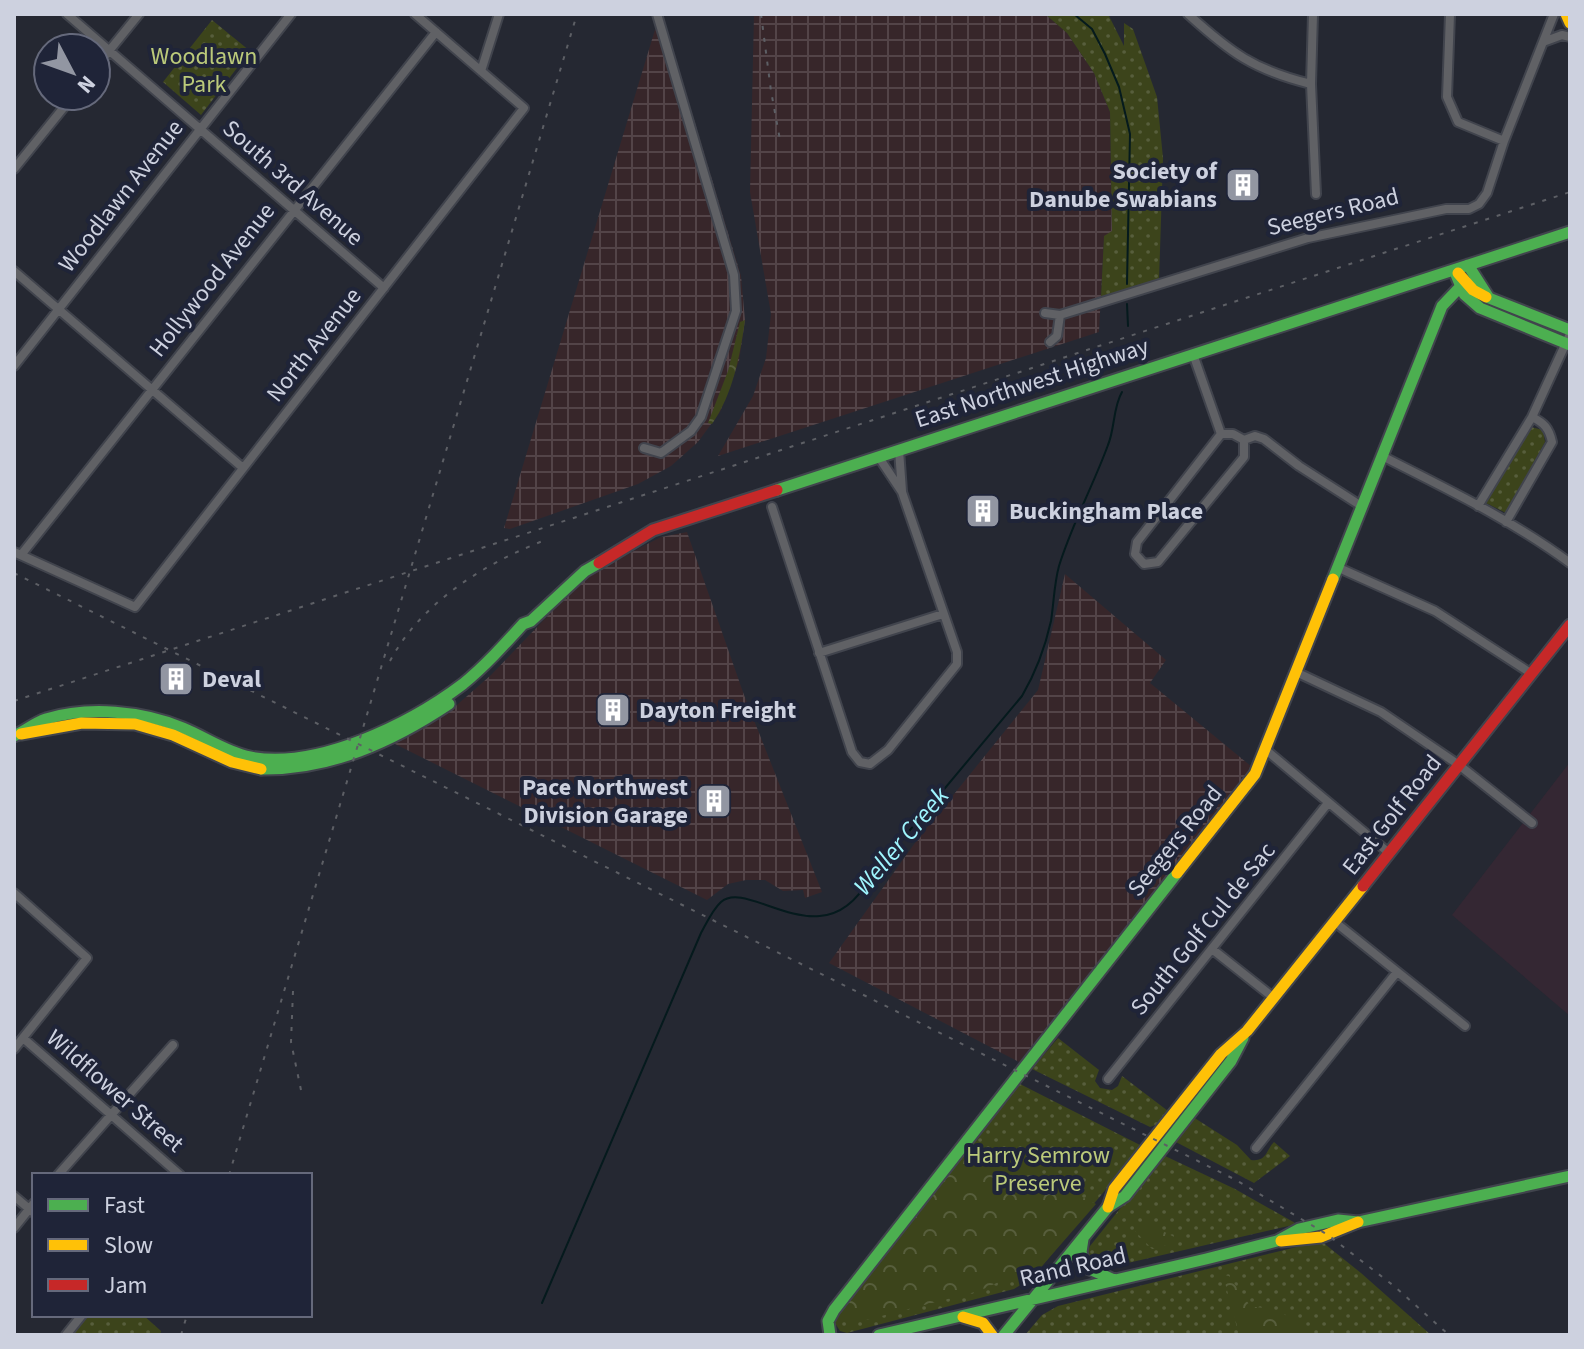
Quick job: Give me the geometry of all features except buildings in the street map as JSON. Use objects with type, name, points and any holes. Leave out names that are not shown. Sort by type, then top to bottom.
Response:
[{"type":"main road","points":[[1566,14],[1570,23]]},
{"type":"main road","name":"East Northwest Highway","points":[[17,735],[75,724],[136,724],[158,728],[250,767],[294,770],[318,765],[382,741],[443,708],[485,675],[528,630],[531,621],[585,571],[653,530],[1570,232]]},
{"type":"main road","points":[[1468,265],[1489,298]]},
{"type":"main road","points":[[1454,270],[1469,299],[1480,308],[1569,338]]},
{"type":"main road","points":[[1454,270],[1480,296],[1569,338]]},
{"type":"main road","name":"Seegers Road","points":[[830,1335],[828,1321],[834,1310],[1260,766],[1442,306],[1461,286]]},
{"type":"main road","points":[[1442,306],[1469,299]]},
{"type":"main road","name":"East Golf Road","points":[[1004,1335],[1108,1207],[1125,1196],[1231,1061],[1247,1031],[1570,625]]},
{"type":"main road","name":"Rand Road","points":[[879,1335],[1277,1241],[1299,1229],[1338,1220],[1363,1221],[1570,1176]]},
{"type":"main road","points":[[1083,1238],[1081,1252],[1085,1267],[1114,1280]]},
{"type":"main road","points":[[960,1316],[983,1323],[992,1335]]},
{"type":"street","name":"South 3rd Avenue","points":[[67,14],[87,32]]},
{"type":"street","points":[[112,47],[139,14]]},
{"type":"street","name":"Woodlawn Avenue","points":[[14,366],[291,14]]},
{"type":"street","points":[[415,14],[481,71],[499,14]]},
{"type":"street","points":[[644,448],[661,453],[691,431],[701,417],[736,311],[734,275],[657,14]]},
{"type":"street","points":[[1188,14],[1242,59],[1286,78],[1311,84]]},
{"type":"street","points":[[1313,14],[1311,84],[1316,194]]},
{"type":"street","points":[[1450,14],[1447,97],[1458,122],[1504,141]]},
{"type":"street","name":"Seegers Road","points":[[1060,315],[1308,238],[1446,209],[1469,209],[1479,204],[1487,193],[1554,14]]},
{"type":"street","name":"Hollywood Avenue","points":[[18,553],[436,32]]},
{"type":"street","points":[[1543,42],[1562,35],[1570,37]]},
{"type":"street","name":"South 3rd Avenue","points":[[112,54],[384,288]]},
{"type":"street","name":"North Avenue","points":[[18,553],[135,607],[524,108],[481,71]]},
{"type":"street","points":[[14,169],[60,112]]},
{"type":"street","points":[[14,271],[243,468]]},
{"type":"street","points":[[1045,313],[1060,315],[1057,336],[1050,342]]},
{"type":"street","points":[[1478,506],[1532,417],[1569,338]]},
{"type":"street","points":[[1193,354],[1221,434]]},
{"type":"street","points":[[1506,522],[1552,442],[1549,430],[1532,417]]},
{"type":"street","points":[[1221,434],[1137,542],[1135,554],[1144,564],[1158,562],[1244,457],[1244,440]]},
{"type":"street","points":[[1221,434],[1233,434],[1244,440],[1255,436],[1264,439],[1299,466],[1363,507]]},
{"type":"street","points":[[772,507],[852,752],[860,762],[870,764],[888,750],[957,664],[957,652],[902,492],[899,450]]},
{"type":"street","points":[[878,456],[902,492]]},
{"type":"street","points":[[1382,456],[1478,506],[1544,544],[1570,563]]},
{"type":"street","points":[[1339,568],[1435,611],[1532,674]]},
{"type":"street","points":[[819,653],[943,614]]},
{"type":"street","points":[[1298,673],[1381,712],[1459,765],[1532,823]]},
{"type":"street","points":[[1266,750],[1389,853]]},
{"type":"street","name":"South Golf Cul de Sac","points":[[1108,1079],[1328,803]]},
{"type":"street","points":[[14,893],[87,958],[14,1049]]},
{"type":"street","points":[[1335,922],[1465,1026]]},
{"type":"street","points":[[1212,949],[1274,998]]},
{"type":"street","points":[[1256,1148],[1397,972]]},
{"type":"street","name":"Wildflower Street","points":[[23,1038],[178,1173]]},
{"type":"street","points":[[60,1173],[173,1045]]},
{"type":"street","points":[[14,1196],[32,1208],[14,1228]]},
{"type":"street","points":[[66,1335],[80,1317]]},
{"type":"shaded area","points":[[754,14],[1045,14],[1067,33],[1094,73],[1110,112],[1112,232],[1104,237],[1099,332],[718,456],[753,396],[766,358],[771,314],[750,192]]},
{"type":"shaded area","points":[[664,20],[741,276],[745,320],[739,361],[720,412],[698,442],[671,466],[638,484],[510,529],[504,528],[657,23]]},
{"type":"shaded area","name":"Dayton Freight","points":[[687,532],[744,695],[822,892],[805,898],[803,890],[783,891],[765,880],[746,880],[728,884],[707,900],[391,742],[450,711],[491,675],[587,575],[661,537]]},
{"type":"shaded area","points":[[1065,574],[1166,660],[1150,683],[1252,767],[1246,780],[1019,1062],[829,963],[917,840],[1038,690]]},
{"type":"shaded area","points":[[1570,762],[1570,1016],[1452,915]]},
{"type":"green space","points":[[1045,14],[1108,14],[1124,46],[1124,23],[1133,29],[1157,97],[1163,158],[1159,281],[1101,297],[1104,236],[1112,231],[1110,112],[1094,73],[1067,33]]},
{"type":"green space","name":"Woodlawn Park","points":[[212,20],[250,51],[201,115],[163,82]]},
{"type":"green space","points":[[185,69],[209,87],[200,98],[177,80]]},
{"type":"green space","points":[[745,320],[730,387],[712,424],[708,423],[728,371],[740,322]]},
{"type":"green space","points":[[1531,427],[1543,430],[1545,442],[1506,513],[1486,503]]},
{"type":"green space","points":[[1058,1038],[1099,1070],[1095,1081],[1100,1088],[1112,1090],[1118,1086],[1122,1076],[1168,1111],[1156,1125],[1150,1127],[1032,1069]]},
{"type":"green space","name":"Harry Semrow Preserve","points":[[1020,1084],[1142,1146],[1032,1278],[1014,1289],[847,1333],[840,1331],[835,1323],[840,1312]]},
{"type":"green space","points":[[1193,1117],[1237,1145],[1251,1160],[1263,1157],[1274,1142],[1290,1156],[1254,1183],[1174,1141]]},
{"type":"green space","name":"Harry Semrow Preserve","points":[[971,1146],[1029,1166],[1037,1174],[1096,1204],[1035,1274],[1012,1276],[979,1291],[854,1323],[845,1320],[840,1312]]},
{"type":"green space","name":"Harry Semrow Preserve","points":[[1163,1155],[1235,1189],[1297,1224],[1106,1268],[1089,1265],[1087,1253],[1090,1246]]},
{"type":"green space","points":[[1138,1224],[1153,1226],[1180,1240],[1152,1249],[1135,1231]]},
{"type":"green space","points":[[1321,1241],[1431,1335],[1025,1335],[1042,1315],[1058,1306]]},
{"type":"green space","points":[[1223,1275],[1229,1276],[1251,1307],[1278,1311],[1310,1335],[1239,1335]]},
{"type":"green space","points":[[87,1317],[145,1317],[161,1331],[160,1335],[73,1335]]},
{"type":"waterway","name":"Weller Creek","points":[[1074,14],[1092,29],[1105,54],[1119,87],[1130,134],[1127,284]]},
{"type":"waterway","name":"Weller Creek","points":[[1127,304],[1128,326]]},
{"type":"waterway","name":"Weller Creek","points":[[542,1303],[701,933],[715,908],[734,897],[809,916],[830,914],[851,903],[1022,696],[1043,650],[1051,621],[1059,566],[1108,445],[1122,392]]},
{"type":"railway","points":[[230,1173],[577,14]]},
{"type":"railway","points":[[761,14],[780,140]]},
{"type":"railway","points":[[14,701],[1570,192]]},
{"type":"railway","points":[[390,661],[403,639],[420,620],[458,586],[502,559],[548,539]]},
{"type":"railway","points":[[14,573],[1236,1180],[1328,1235],[1394,1286],[1449,1335]]},
{"type":"railway","points":[[293,991],[291,1042],[301,1090]]},
{"type":"railway","points":[[181,1335],[186,1317]]},
{"type":"traffic: fast","points":[[777,490],[1570,232]]},
{"type":"traffic: fast","points":[[1468,265],[1489,298],[1570,330]]},
{"type":"traffic: fast","points":[[1454,270],[1464,294],[1480,308],[1570,345]]},
{"type":"traffic: fast","points":[[1333,579],[1442,306],[1461,286]]},
{"type":"traffic: fast","points":[[14,736],[42,721],[63,715],[115,712],[167,722],[250,757],[304,757],[333,750],[390,728],[463,684],[523,624],[531,621],[585,571],[599,563]]},
{"type":"traffic: fast","points":[[261,769],[311,765],[360,751],[383,742],[449,704]]},
{"type":"traffic: fast","points":[[830,1335],[828,1321],[834,1310],[1177,873]]},
{"type":"traffic: fast","points":[[1004,1335],[1108,1207],[1125,1196],[1231,1061],[1243,1038]]},
{"type":"traffic: fast","points":[[879,1335],[1206,1259],[1277,1241],[1299,1229],[1338,1220],[1358,1222],[1570,1176]]},
{"type":"traffic: fast","points":[[1083,1239],[1081,1252],[1085,1267],[1114,1280]]},
{"type":"traffic: slow","points":[[1566,14],[1570,23]]},
{"type":"traffic: slow","points":[[1458,273],[1473,290],[1486,297]]},
{"type":"traffic: slow","points":[[1177,873],[1255,774],[1333,579]]},
{"type":"traffic: slow","points":[[21,734],[82,723],[135,724],[173,735],[232,762],[261,769]]},
{"type":"traffic: slow","points":[[1108,1207],[1114,1189],[1221,1054],[1247,1031],[1363,886]]},
{"type":"traffic: slow","points":[[1281,1241],[1321,1237],[1358,1222]]},
{"type":"traffic: slow","points":[[963,1317],[983,1323],[992,1335]]},
{"type":"traffic: jam","points":[[599,563],[653,530],[777,490]]},
{"type":"traffic: jam","points":[[1363,886],[1570,625]]},
{"type":"place","name":"Society of Danube Swabians","points":[[1243,185]]},
{"type":"place","name":"Buckingham Place","points":[[983,511]]},
{"type":"place","name":"Deval","points":[[176,679]]},
{"type":"place","name":"Dayton Freight","points":[[613,710]]},
{"type":"place","name":"Pace Northwest Division Garage","points":[[714,801]]}]
